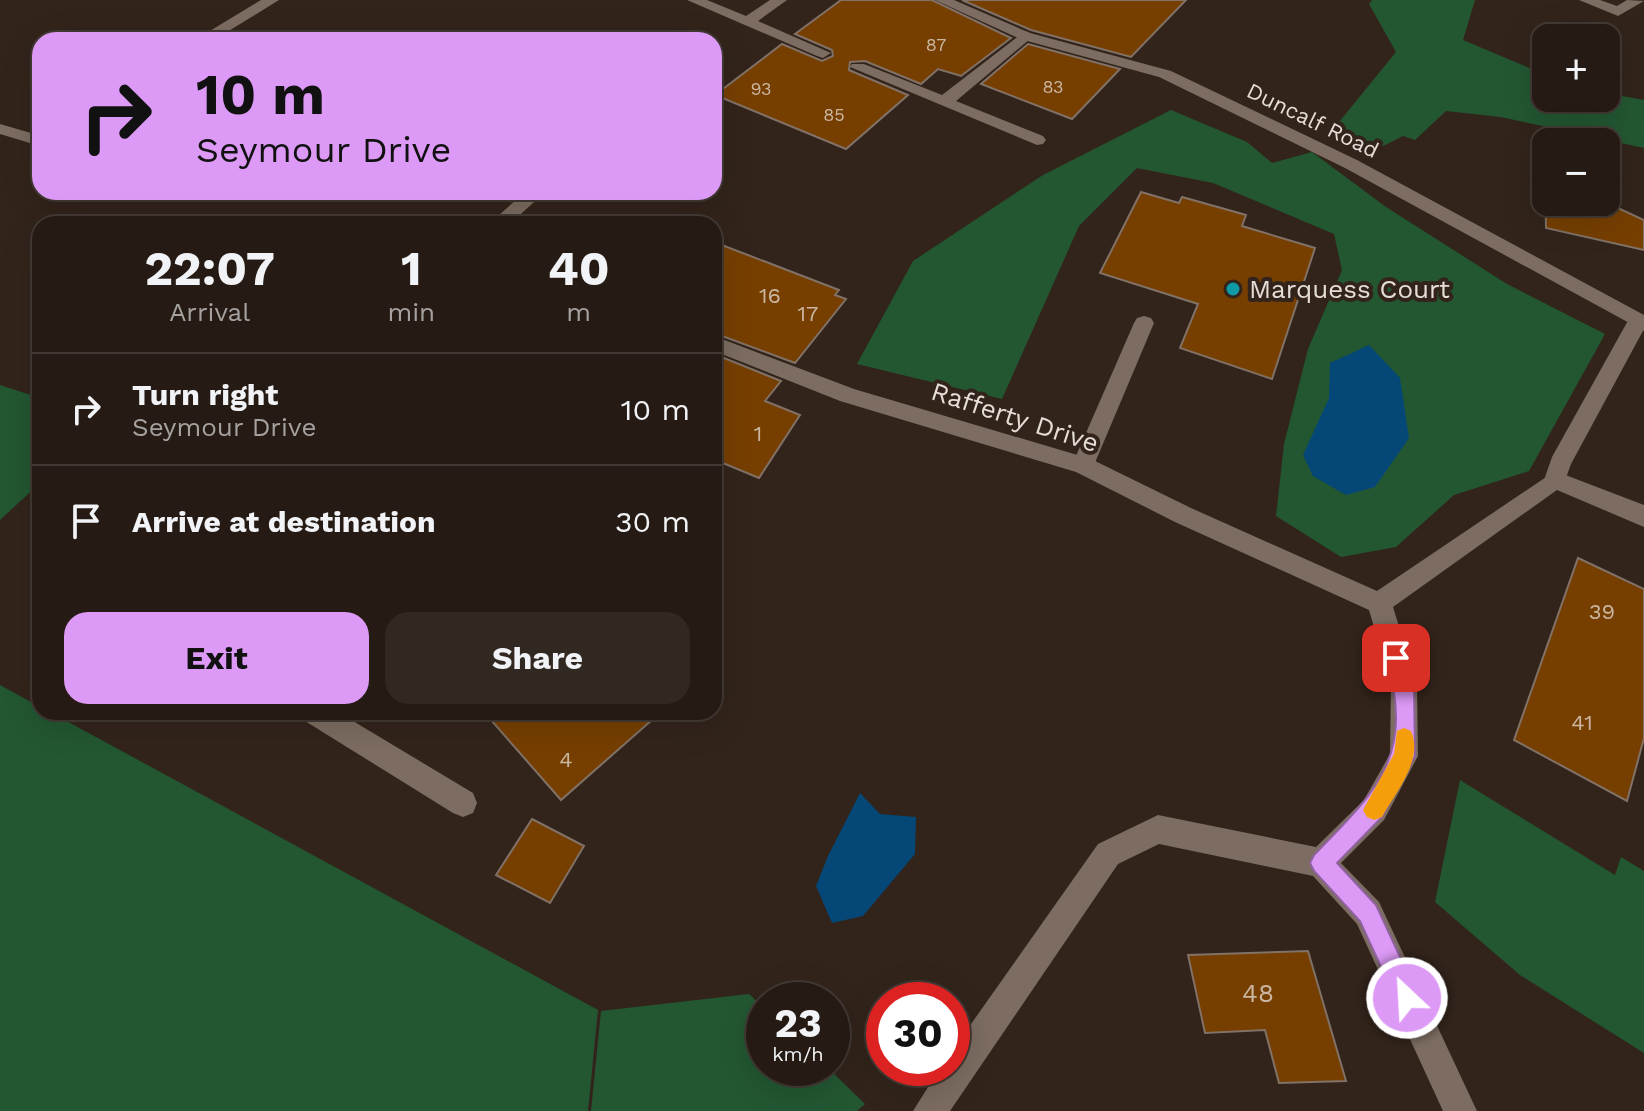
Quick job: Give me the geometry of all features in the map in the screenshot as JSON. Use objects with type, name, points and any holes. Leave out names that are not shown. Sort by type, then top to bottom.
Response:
[{"type":"street","points":[[217,32],[272,0]]},
{"type":"street","points":[[694,0],[823,53]]},
{"type":"street","points":[[747,22],[780,0]]},
{"type":"street","name":"Duncalf Road","points":[[942,0],[1025,36],[1165,74],[1351,164],[1640,323]]},
{"type":"street","points":[[1586,0],[1644,19]]},
{"type":"street","points":[[1618,12],[1637,0]]},
{"type":"street","points":[[944,102],[1025,36]]},
{"type":"street","points":[[858,67],[1037,140]]},
{"type":"street","points":[[0,129],[32,135]]},
{"type":"street","points":[[508,216],[526,200]]},
{"type":"street","points":[[1083,465],[1144,323]]},
{"type":"street","points":[[1321,863],[1374,810],[1404,756],[1404,685],[1379,603],[1555,480],[1560,463],[1640,323]]},
{"type":"street","name":"Rafferty Drive","points":[[722,346],[848,395],[1083,465],[1183,515],[1379,603]]},
{"type":"street","points":[[1555,480],[1627,507],[1644,517]]},
{"type":"street","points":[[327,720],[463,803]]},
{"type":"street","points":[[930,1111],[1108,854],[1158,829],[1321,863],[1368,913],[1460,1111]]},
{"type":"green space","points":[[1372,0],[1475,0],[1463,40],[1532,69],[1532,112],[1620,112],[1620,96],[1644,100],[1644,148],[1620,143],[1620,128],[1552,128],[1501,117],[1446,111],[1415,140],[1403,136],[1377,149],[1335,127],[1396,52],[1369,4]]},
{"type":"green space","points":[[1171,110],[1247,142],[1272,163],[1312,152],[1386,207],[1507,284],[1605,334],[1529,471],[1454,495],[1396,547],[1341,557],[1276,516],[1284,444],[1308,349],[1342,270],[1334,234],[1213,183],[1137,168],[1079,226],[1002,399],[857,364],[913,261],[1043,175]]},
{"type":"green space","points":[[0,385],[32,395],[32,490],[0,520]]},
{"type":"green space","points":[[0,685],[32,703],[32,720],[65,720],[598,1010],[588,1111],[0,1111]]},
{"type":"green space","points":[[1460,780],[1615,875],[1621,857],[1644,871],[1644,1053],[1520,975],[1435,902]]},
{"type":"green space","points":[[746,994],[746,1086],[846,1086],[865,1104],[857,1111],[591,1111],[601,1011]]},
{"type":"water","points":[[1369,345],[1400,378],[1409,438],[1375,487],[1346,495],[1313,476],[1303,455],[1329,398],[1330,363]]},
{"type":"water","points":[[860,793],[880,814],[916,817],[915,854],[863,916],[832,923],[816,886]]},
{"type":"building","points":[[841,0],[932,0],[1011,38],[961,76],[938,69],[921,84],[865,61],[850,62],[849,70],[908,95],[846,149],[722,98],[722,90],[782,44],[822,61],[833,56],[832,50],[795,34]]},
{"type":"building","points":[[962,0],[1186,0],[1131,57],[1031,30]]},
{"type":"building","points":[[1028,44],[1120,69],[1072,119],[981,84]]},
{"type":"building","name":"Marquess Court","points":[[1141,192],[1179,203],[1182,197],[1246,215],[1242,226],[1315,248],[1272,379],[1180,348],[1198,304],[1100,273]]},
{"type":"building","points":[[1620,209],[1644,220],[1644,250],[1546,228],[1546,216],[1620,216]]},
{"type":"building","points":[[722,245],[839,290],[835,295],[846,299],[795,363],[722,336]]},
{"type":"building","points":[[722,357],[781,381],[765,401],[800,415],[759,478],[722,463]]},
{"type":"building","points":[[1578,558],[1644,589],[1644,738],[1627,801],[1514,740]]},
{"type":"building","points":[[491,720],[652,720],[561,800]]},
{"type":"building","points":[[532,819],[584,846],[550,903],[496,875]]},
{"type":"building","points":[[1308,951],[1346,1081],[1279,1083],[1265,1030],[1205,1033],[1188,955]]},
{"type":"slow traffic","points":[[1374,810],[1404,756],[1404,738]]},
{"type":"place","name":"Marquess Court","points":[[1233,289]]},
{"type":"route","points":[[1396,658],[1404,685],[1404,756],[1374,810],[1321,863],[1368,913],[1407,998]]}]
